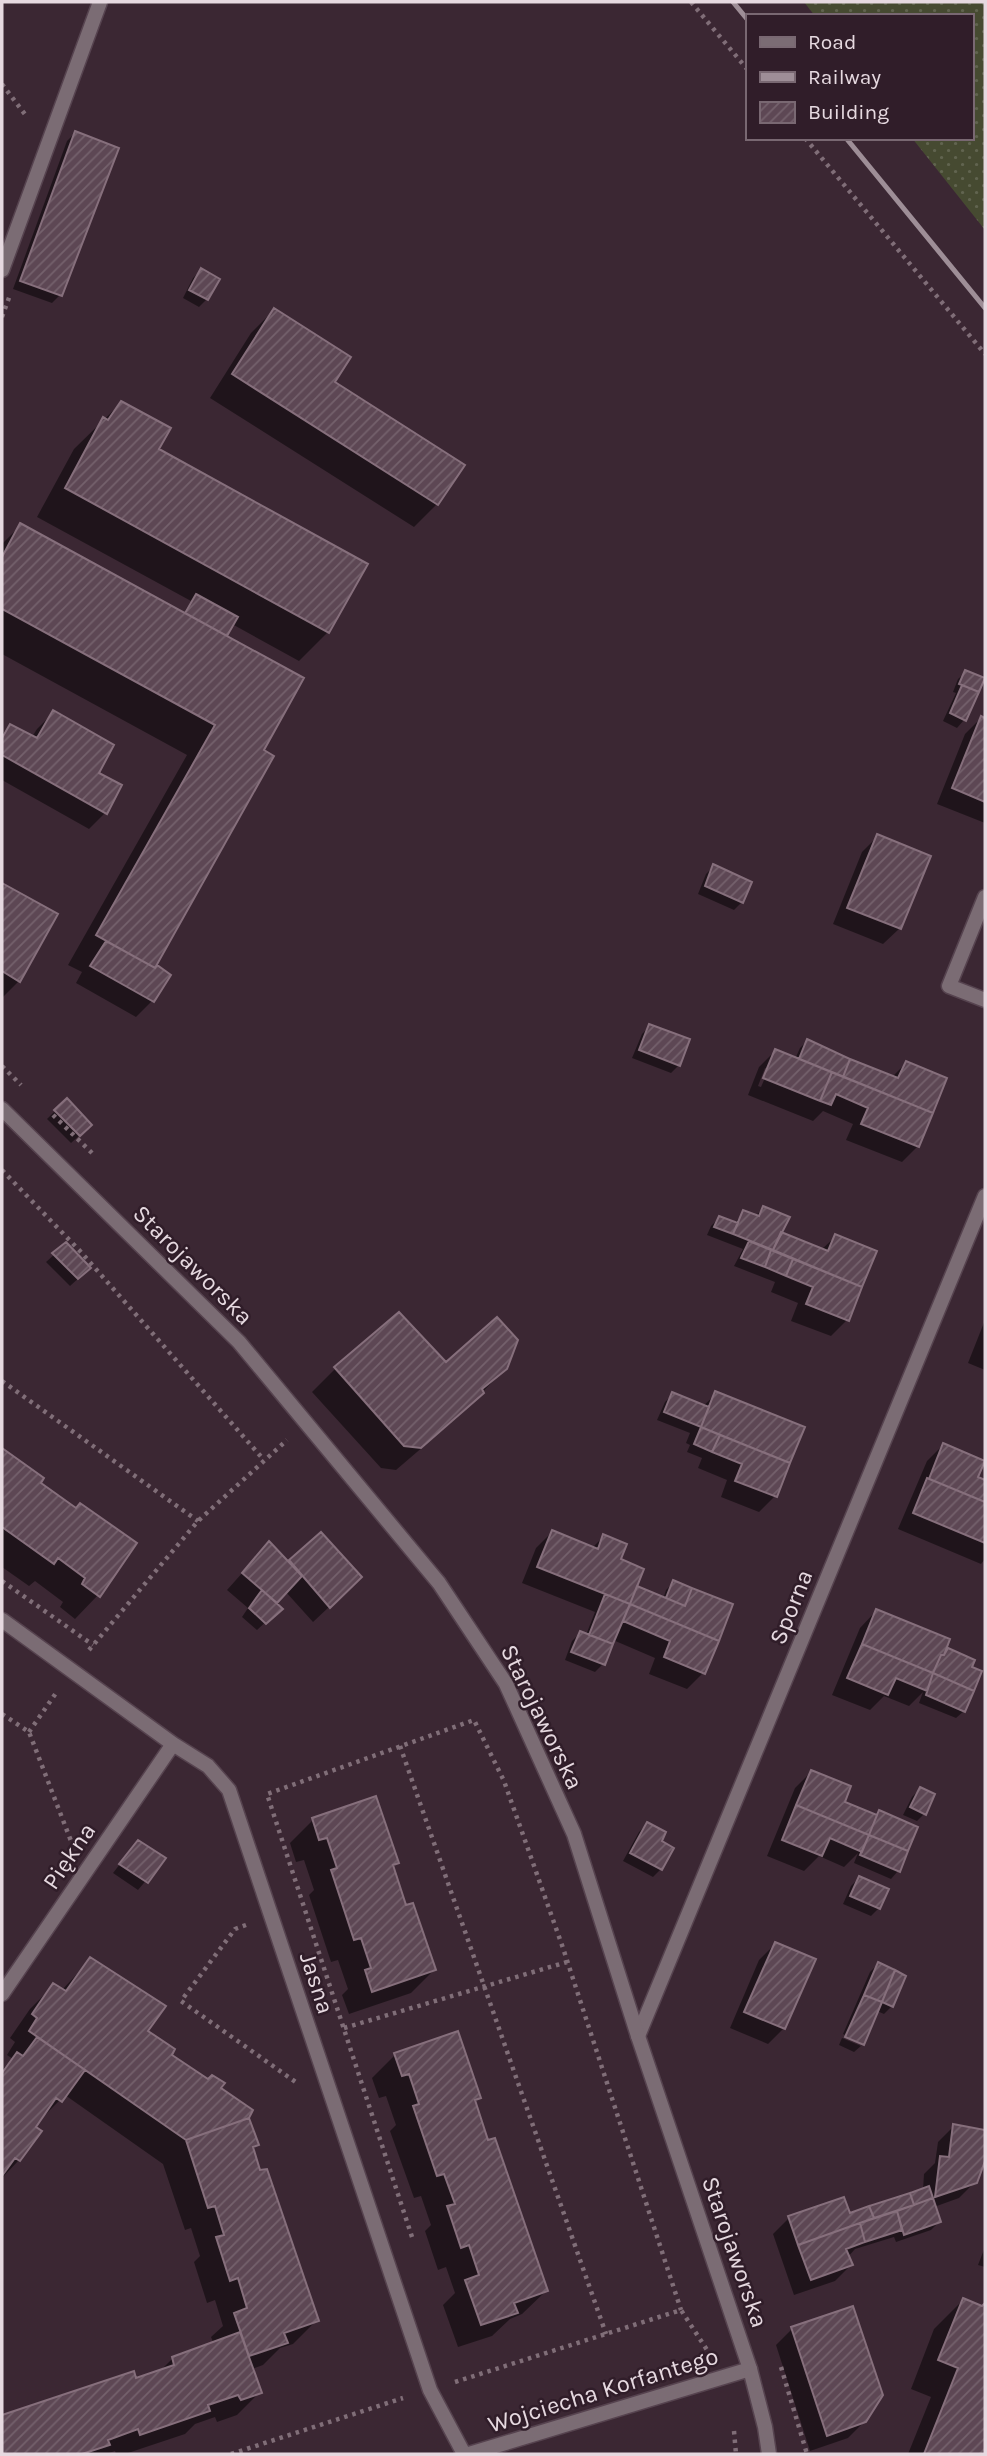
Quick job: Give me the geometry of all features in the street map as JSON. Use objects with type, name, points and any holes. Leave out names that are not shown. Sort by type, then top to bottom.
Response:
[{"type":"street","points":[[2,270],[100,2]]},
{"type":"street","points":[[985,897],[949,986],[985,1000]]},
{"type":"street","name":"Starojaworska","points":[[2,1109],[239,1342],[439,1583],[506,1684],[574,1834],[638,2036],[750,2369],[769,2454]]},
{"type":"street","name":"Sporna","points":[[638,2036],[985,1196]]},
{"type":"street","name":"Jasna","points":[[2,1620],[173,1744],[208,1766],[229,1790],[429,2390],[464,2454]]},
{"type":"street","name":"Piękna","points":[[2,1994],[173,1744]]},
{"type":"street","name":"Wojciecha Korfantego","points":[[470,2454],[750,2369]]},
{"type":"path","points":[[691,2],[746,68]]},
{"type":"path","points":[[2,84],[30,120],[50,139]]},
{"type":"path","points":[[807,140],[985,354]]},
{"type":"path","points":[[2,1066],[22,1086]]},
{"type":"path","points":[[51,1113],[98,1160]]},
{"type":"path","points":[[2,1170],[80,1251],[264,1460]]},
{"type":"path","points":[[2,1381],[198,1521]]},
{"type":"path","points":[[29,1732],[93,1645],[198,1521],[306,1423]]},
{"type":"path","points":[[2,1581],[93,1645]]},
{"type":"path","points":[[2,1714],[29,1732],[72,1842],[65,1852]]},
{"type":"path","points":[[412,2237],[267,1794],[474,1720],[504,1781],[567,1962],[681,2310],[724,2376]]},
{"type":"path","points":[[400,1746],[606,2334]]},
{"type":"path","points":[[235,1929],[181,2001],[304,2089]]},
{"type":"path","points":[[344,2028],[567,1962]]},
{"type":"path","points":[[231,2454],[681,2310]]},
{"type":"path","points":[[779,2359],[807,2454]]},
{"type":"path","points":[[454,2368],[459,2381]]},
{"type":"path","points":[[734,2426],[736,2454]]},
{"type":"green space","points":[[804,2],[985,2],[985,230],[914,140],[973,140],[973,14],[813,14]]},
{"type":"building","points":[[75,131],[119,148],[62,296],[20,281]]},
{"type":"building","points":[[201,268],[220,279],[208,300],[189,290]]},
{"type":"building","points":[[274,308],[351,357],[335,382],[465,465],[438,505],[232,374]]},
{"type":"building","points":[[121,401],[171,428],[159,449],[368,564],[329,633],[65,488],[103,417],[108,420]]},
{"type":"building","points":[[20,523],[304,678],[264,750],[274,756],[155,968],[96,935],[215,725],[2,609],[2,557]]},
{"type":"building","points":[[196,594],[238,617],[227,636],[185,613]]},
{"type":"building","points":[[965,670],[985,678],[979,692],[959,684]]},
{"type":"building","points":[[962,685],[979,692],[966,721],[950,713]]},
{"type":"building","points":[[53,710],[114,745],[99,773],[122,785],[107,814],[2,755],[2,738],[10,724],[37,738]]},
{"type":"building","points":[[981,716],[985,718],[985,802],[952,788]]},
{"type":"building","points":[[877,834],[931,856],[901,929],[847,908]]},
{"type":"building","points":[[713,864],[752,882],[743,903],[705,886]]},
{"type":"building","points":[[2,883],[58,914],[20,982],[2,971]]},
{"type":"building","points":[[106,941],[155,968],[157,965],[171,975],[154,1002],[90,966]]},
{"type":"building","points":[[649,1024],[690,1039],[680,1066],[639,1050]]},
{"type":"building","points":[[807,1039],[850,1059],[843,1077],[799,1059]]},
{"type":"building","points":[[775,1049],[832,1072],[820,1101],[763,1078]]},
{"type":"building","points":[[850,1059],[898,1078],[906,1061],[947,1078],[933,1113],[843,1077]]},
{"type":"building","points":[[832,1072],[933,1113],[919,1147],[861,1124],[868,1108],[836,1094],[831,1105],[820,1101]]},
{"type":"building","points":[[67,1098],[92,1125],[80,1136],[54,1110]]},
{"type":"building","points":[[763,1206],[790,1217],[773,1250],[733,1234],[743,1210],[759,1216]]},
{"type":"building","points":[[719,1216],[738,1223],[733,1234],[714,1227]]},
{"type":"building","points":[[781,1232],[828,1251],[835,1234],[877,1251],[862,1287],[773,1250]]},
{"type":"building","points":[[749,1241],[771,1250],[765,1267],[741,1258]]},
{"type":"building","points":[[66,1242],[91,1268],[78,1279],[52,1253]]},
{"type":"building","points":[[771,1250],[793,1259],[786,1276],[765,1267]]},
{"type":"building","points":[[793,1259],[862,1287],[849,1321],[806,1304],[813,1287],[786,1276]]},
{"type":"building","points":[[399,1312],[446,1362],[497,1317],[518,1340],[507,1369],[482,1389],[484,1393],[421,1448],[404,1446],[334,1367]]},
{"type":"building","points":[[715,1391],[805,1427],[790,1463],[701,1427]]},
{"type":"building","points":[[672,1392],[709,1407],[701,1427],[664,1412]]},
{"type":"building","points":[[701,1427],[720,1435],[712,1452],[694,1444]]},
{"type":"building","points":[[720,1435],[790,1463],[777,1497],[735,1481],[742,1464],[712,1452]]},
{"type":"building","points":[[943,1443],[985,1461],[978,1477],[985,1480],[985,1502],[929,1479]]},
{"type":"building","points":[[2,1448],[44,1478],[41,1483],[76,1508],[80,1503],[137,1543],[100,1597],[82,1584],[85,1578],[58,1558],[54,1564],[2,1527]]},
{"type":"building","points":[[927,1478],[985,1502],[985,1543],[913,1513]]},
{"type":"building","points":[[552,1530],[598,1549],[603,1534],[627,1544],[621,1559],[644,1569],[630,1604],[537,1567]]},
{"type":"building","points":[[321,1532],[362,1577],[330,1608],[289,1560]]},
{"type":"building","points":[[269,1541],[302,1576],[277,1603],[242,1573]]},
{"type":"building","points":[[673,1580],[692,1588],[685,1606],[666,1598]]},
{"type":"building","points":[[637,1586],[685,1606],[692,1588],[733,1604],[719,1641],[630,1604]]},
{"type":"building","points":[[262,1590],[283,1609],[266,1624],[249,1608]]},
{"type":"building","points":[[605,1594],[630,1604],[613,1644],[589,1635]]},
{"type":"building","points":[[630,1604],[719,1641],[705,1674],[664,1657],[670,1641],[623,1621]]},
{"type":"building","points":[[876,1609],[950,1639],[933,1673],[862,1644]]},
{"type":"building","points":[[580,1631],[613,1644],[605,1665],[571,1652]]},
{"type":"building","points":[[862,1644],[933,1673],[927,1691],[896,1678],[888,1695],[847,1678]]},
{"type":"building","points":[[948,1648],[975,1660],[972,1667],[982,1671],[974,1691],[933,1673],[941,1655],[944,1655]]},
{"type":"building","points":[[933,1673],[974,1691],[965,1712],[926,1695]]},
{"type":"building","points":[[811,1770],[851,1786],[845,1802],[877,1815],[869,1835],[796,1805]]},
{"type":"building","points":[[920,1787],[935,1794],[926,1815],[910,1807]]},
{"type":"building","points":[[376,1796],[399,1863],[393,1865],[406,1905],[413,1903],[436,1970],[372,1992],[365,1970],[371,1968],[361,1938],[354,1940],[331,1870],[337,1868],[327,1838],[319,1840],[312,1818]]},
{"type":"building","points":[[796,1805],[869,1835],[862,1852],[830,1838],[822,1856],[782,1840]]},
{"type":"building","points":[[879,1810],[918,1827],[908,1851],[869,1835]]},
{"type":"building","points":[[647,1822],[666,1832],[662,1841],[674,1848],[662,1870],[630,1853]]},
{"type":"building","points":[[869,1835],[908,1851],[900,1872],[860,1855]]},
{"type":"building","points":[[138,1840],[166,1858],[148,1883],[119,1864]]},
{"type":"building","points":[[859,1876],[889,1889],[880,1909],[850,1896]]},
{"type":"building","points":[[775,1942],[816,1959],[785,2029],[744,2012]]},
{"type":"building","points":[[90,1957],[166,2006],[148,2031],[175,2049],[172,2055],[208,2079],[212,2075],[225,2083],[221,2088],[253,2110],[249,2118],[186,2140],[29,2031],[37,2018],[32,2014],[53,1983],[66,1991]]},
{"type":"building","points":[[878,1962],[895,1970],[882,2002],[864,1995]]},
{"type":"building","points":[[895,1970],[906,1976],[893,2007],[882,2002]]},
{"type":"building","points":[[864,1995],[882,2002],[864,2045],[845,2037]]},
{"type":"building","points":[[458,2031],[481,2098],[475,2100],[488,2140],[495,2138],[548,2291],[514,2303],[518,2313],[481,2325],[465,2280],[479,2275],[469,2245],[461,2248],[447,2206],[455,2204],[444,2174],[437,2176],[413,2106],[419,2104],[409,2074],[402,2076],[394,2053]]},
{"type":"building","points":[[37,2037],[85,2070],[62,2102],[56,2098],[36,2127],[42,2131],[20,2161],[15,2158],[2,2176],[2,2073],[17,2052],[23,2056]]},
{"type":"building","points":[[249,2118],[259,2145],[253,2147],[260,2170],[267,2169],[319,2321],[284,2333],[288,2343],[249,2356],[234,2313],[247,2308],[238,2278],[230,2281],[216,2237],[224,2235],[215,2206],[208,2208],[186,2140]]},
{"type":"building","points":[[953,2124],[985,2130],[985,2161],[977,2183],[935,2197],[940,2156],[949,2157]]},
{"type":"building","points":[[929,2186],[933,2198],[914,2205],[910,2193]]},
{"type":"building","points":[[910,2193],[914,2205],[874,2218],[869,2206]]},
{"type":"building","points":[[844,2197],[850,2213],[869,2206],[874,2218],[798,2245],[788,2216]]},
{"type":"building","points":[[933,2198],[941,2222],[904,2235],[897,2211]]},
{"type":"building","points":[[897,2211],[902,2230],[865,2242],[860,2223]]},
{"type":"building","points":[[860,2223],[865,2242],[846,2249],[853,2265],[811,2280],[798,2245]]},
{"type":"building","points":[[963,2298],[982,2306],[985,2303],[985,2454],[924,2454],[958,2368],[938,2360]]},
{"type":"building","points":[[853,2306],[883,2395],[866,2422],[827,2436],[791,2327]]},
{"type":"building","points":[[240,2332],[262,2393],[241,2400],[238,2395],[208,2405],[210,2411],[140,2435],[138,2429],[108,2440],[110,2445],[82,2454],[2,2454],[2,2415],[134,2371],[136,2378],[174,2365],[172,2357]]},
{"type":"railway","points":[[733,2],[746,18]]},
{"type":"railway","points":[[848,140],[985,308]]}]
